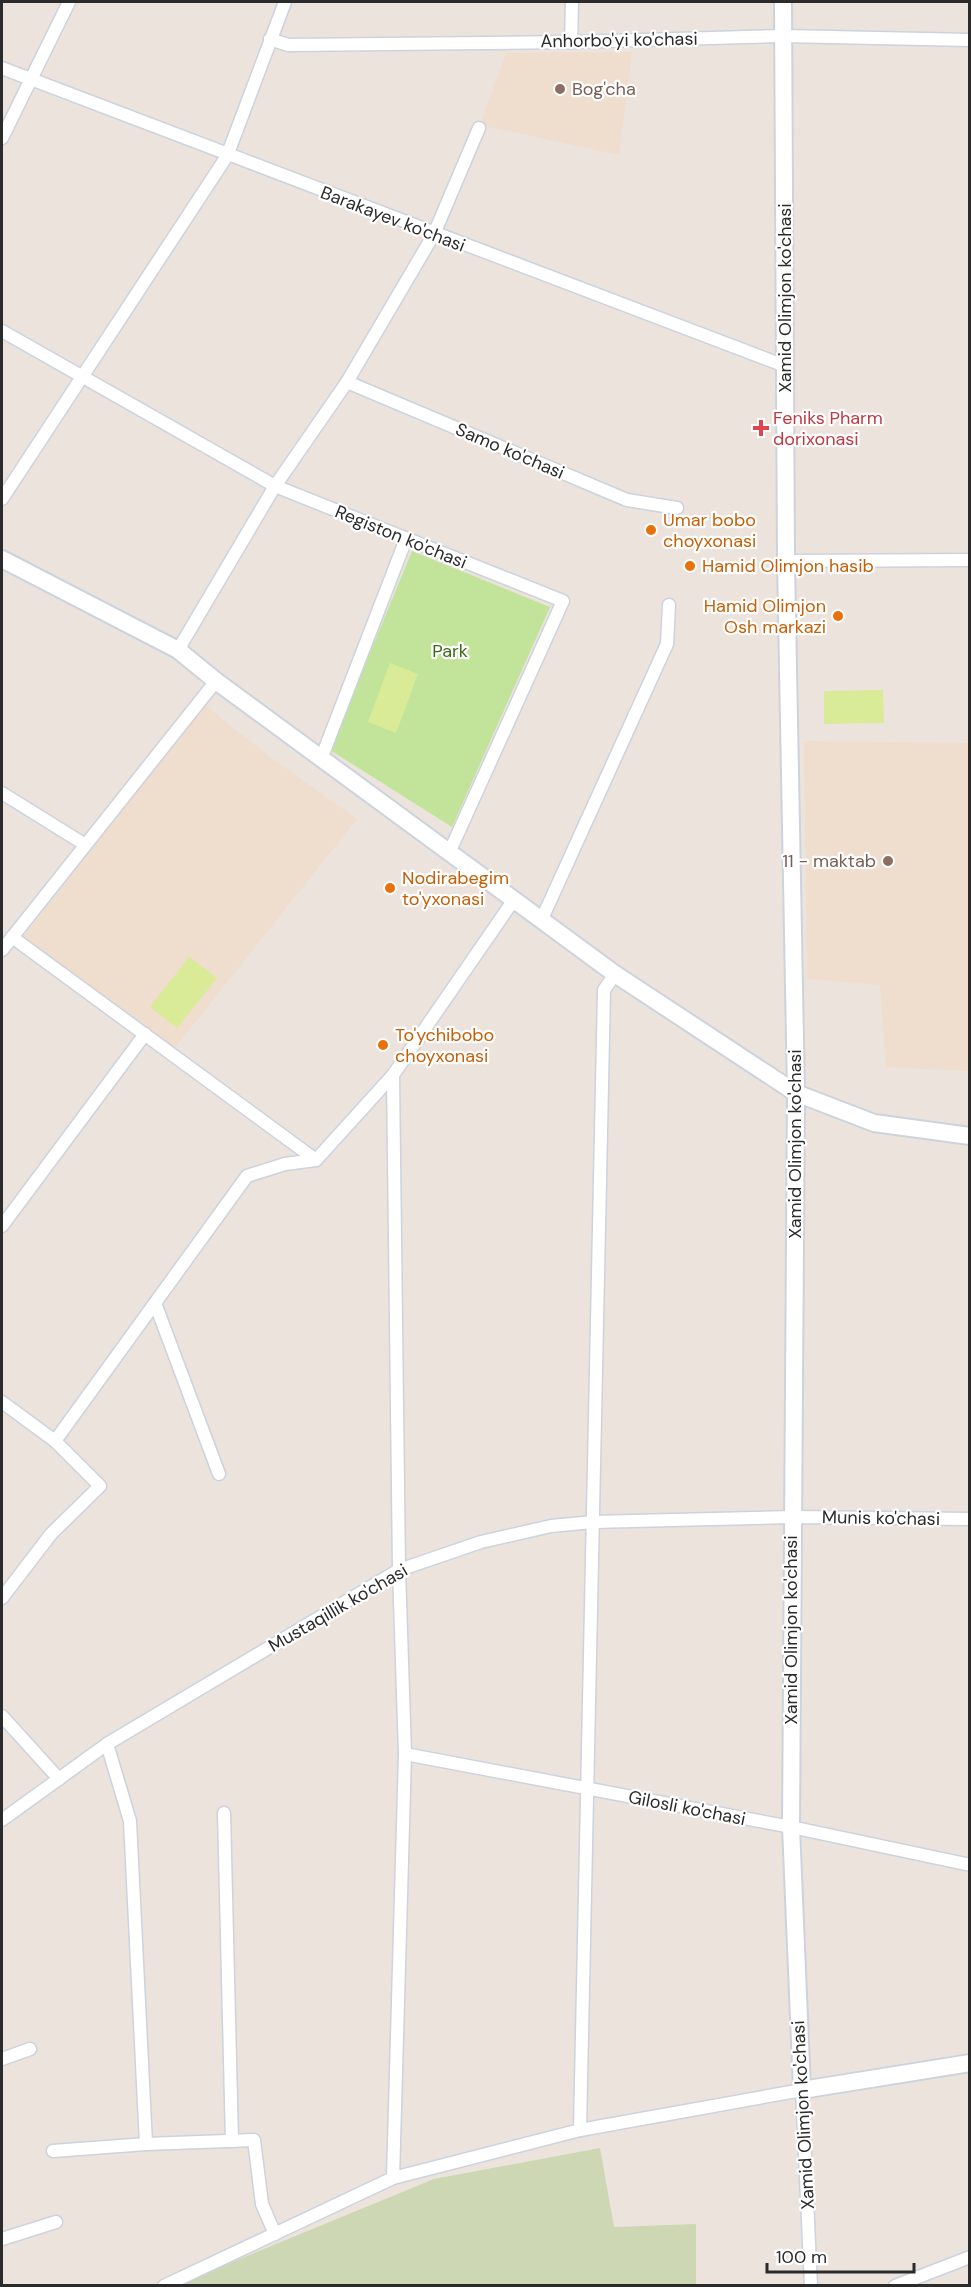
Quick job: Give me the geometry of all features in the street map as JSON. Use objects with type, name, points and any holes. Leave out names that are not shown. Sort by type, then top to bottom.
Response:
[{"type":"main road","name":"Xamid Olimjon ko'chasi","points":[[783,2],[786,561],[796,1093],[791,1827],[802,2090]]},
{"type":"main road","points":[[2,559],[178,650],[216,681],[513,901],[615,974],[796,1093],[874,1123],[969,1136]]},
{"type":"main road","points":[[802,2090],[969,2063]]},
{"type":"street","points":[[2,138],[69,2]]},
{"type":"street","points":[[2,499],[227,156],[285,2]]},
{"type":"street","points":[[571,42],[572,2]]},
{"type":"street","name":"Anhorbo'yi ko'chasi","points":[[270,39],[288,45],[571,42],[783,36],[969,40]]},
{"type":"street","name":"Barakayev ko'chasi","points":[[2,68],[227,156],[785,366]]},
{"type":"street","points":[[178,650],[275,486],[347,382],[434,234],[479,129]]},
{"type":"street","name":"Registon ko'chasi","points":[[2,331],[275,486],[563,601],[448,853]]},
{"type":"street","name":"Samo ko'chasi","points":[[347,382],[627,500],[677,508]]},
{"type":"street","points":[[321,759],[406,539]]},
{"type":"street","points":[[786,561],[969,560]]},
{"type":"street","points":[[541,921],[667,644],[669,605]]},
{"type":"street","points":[[2,950],[84,844],[216,681]]},
{"type":"street","points":[[2,793],[84,844]]},
{"type":"street","points":[[55,1441],[247,1176],[285,1164],[316,1160],[393,1075],[513,901]]},
{"type":"street","points":[[12,937],[316,1160]]},
{"type":"street","points":[[580,2130],[589,1789],[603,990],[615,974]]},
{"type":"street","points":[[2,1226],[145,1034]]},
{"type":"street","points":[[393,1075],[399,1570],[405,1754],[393,2178]]},
{"type":"street","points":[[155,1303],[219,1474]]},
{"type":"street","points":[[2,1402],[55,1441],[100,1486],[51,1534],[2,1598]]},
{"type":"street","name":"Mustaqillik ko'chasi","points":[[2,1820],[107,1744],[399,1570],[481,1542],[551,1526],[593,1522],[792,1517]]},
{"type":"street","name":"Munis ko'chasi","points":[[792,1517],[969,1519]]},
{"type":"street","points":[[2,1716],[59,1779]]},
{"type":"street","points":[[107,1744],[130,1821],[146,2144]]},
{"type":"street","name":"Gilosli ko'chasi","points":[[405,1754],[791,1827],[969,1865]]},
{"type":"street","points":[[224,1813],[232,2141]]},
{"type":"street","points":[[2,2059],[30,2049]]},
{"type":"street","points":[[164,2286],[393,2178],[580,2130],[802,2090]]},
{"type":"street","name":"Xamid Olimjon ko'chasi","points":[[802,2090],[811,2286]]},
{"type":"street","points":[[52,2151],[146,2144],[254,2140],[262,2205],[276,2234]]},
{"type":"street","points":[[2,2240],[56,2222]]},
{"type":"street","points":[[896,2286],[969,2257]]},
{"type":"shaded area","name":"Bog'cha","points":[[632,52],[619,155],[480,125],[506,53]]},
{"type":"shaded area","points":[[205,705],[269,756],[357,819],[174,1049],[23,937]]},
{"type":"shaded area","name":"11 - maktab","points":[[804,741],[969,743],[969,1071],[886,1067],[880,985],[807,979]]},
{"type":"green space","name":"Park","points":[[412,551],[550,607],[452,827],[330,750]]},
{"type":"green space","points":[[390,663],[418,674],[396,733],[368,722]]},
{"type":"green space","points":[[883,690],[884,723],[824,724],[824,691]]},
{"type":"green space","points":[[189,957],[217,978],[177,1028],[150,1007]]},
{"type":"green space","points":[[600,2148],[614,2227],[696,2224],[696,2285],[174,2286],[434,2179]]},
{"type":"place","name":"Bog'cha","points":[[560,89]]},
{"type":"place","name":"Feniks Pharm dorixonasi","points":[[761,428]]},
{"type":"place","name":"Umar bobo choyxonasi","points":[[651,530]]},
{"type":"place","name":"Hamid Olimjon hasib","points":[[690,566]]},
{"type":"place","name":"Hamid Olimjon Osh markazi","points":[[838,616]]},
{"type":"place","name":"11 - maktab","points":[[888,861]]},
{"type":"place","name":"Nodirabegim to'yxonasi","points":[[390,888]]},
{"type":"place","name":"To'ychibobo choyxonasi","points":[[383,1045]]}]
